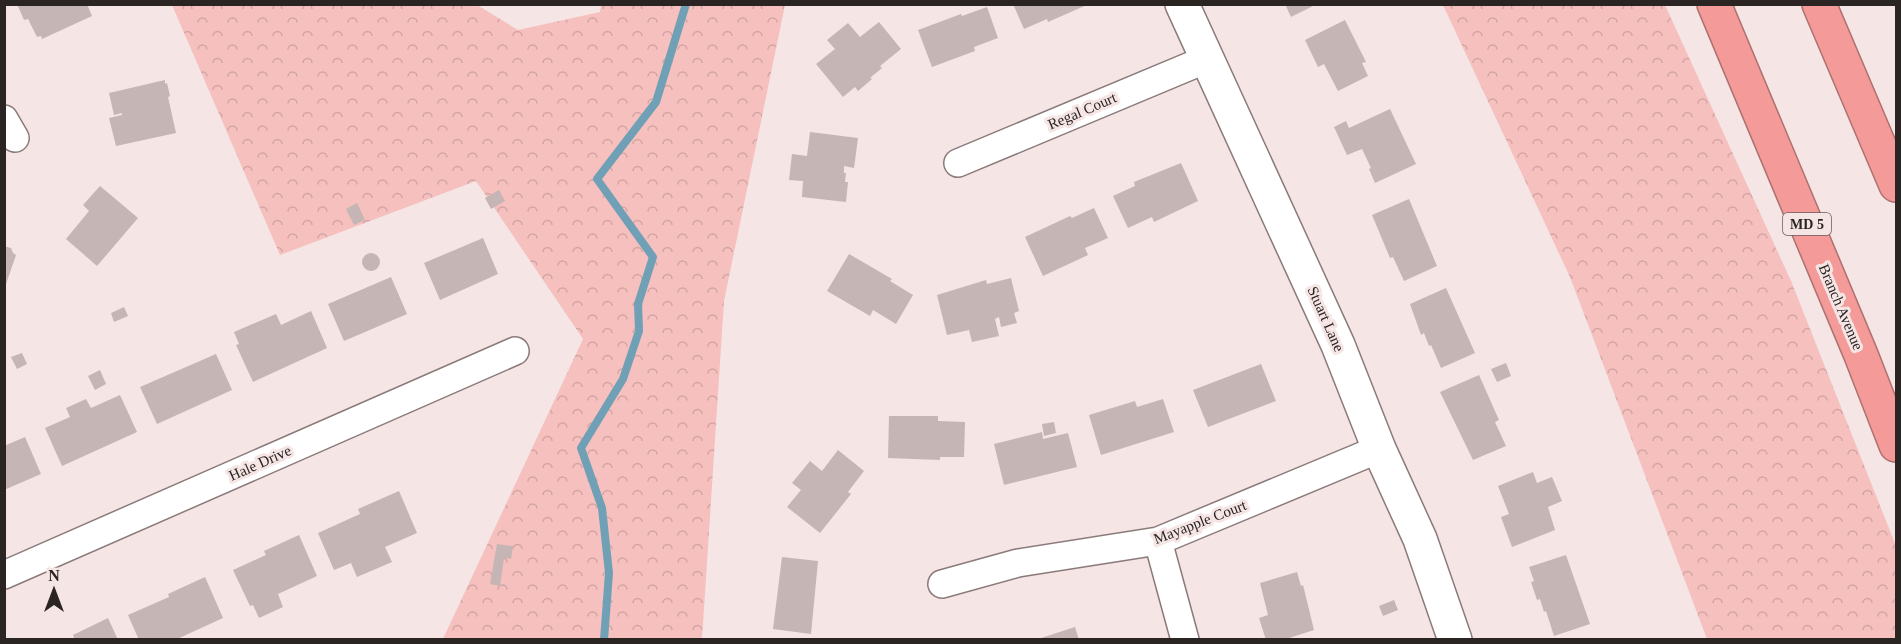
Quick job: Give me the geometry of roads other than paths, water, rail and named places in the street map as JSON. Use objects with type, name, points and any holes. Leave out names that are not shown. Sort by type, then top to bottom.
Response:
[{"type":"highway","name":"Branch Avenue","points":[[1714,4],[1861,355],[1896,445]]},
{"type":"highway","points":[[1819,4],[1896,185]]},
{"type":"street","name":"Stuart Lane","points":[[1182,4],[1338,345],[1379,449],[1420,539],[1455,639]]},
{"type":"street","name":"Regal Court","points":[[958,164],[1207,59]]},
{"type":"street","name":"Hale Drive","points":[[4,575],[515,351]]},
{"type":"street","name":"Mayapple Court","points":[[942,584],[1028,561],[1158,541],[1379,449]]},
{"type":"street","points":[[1158,541],[1185,639]]},
{"type":"waterway","points":[[604,640],[609,573],[602,508],[581,448],[623,379],[639,331],[638,304],[653,257],[597,179],[656,102],[686,4]]}]
